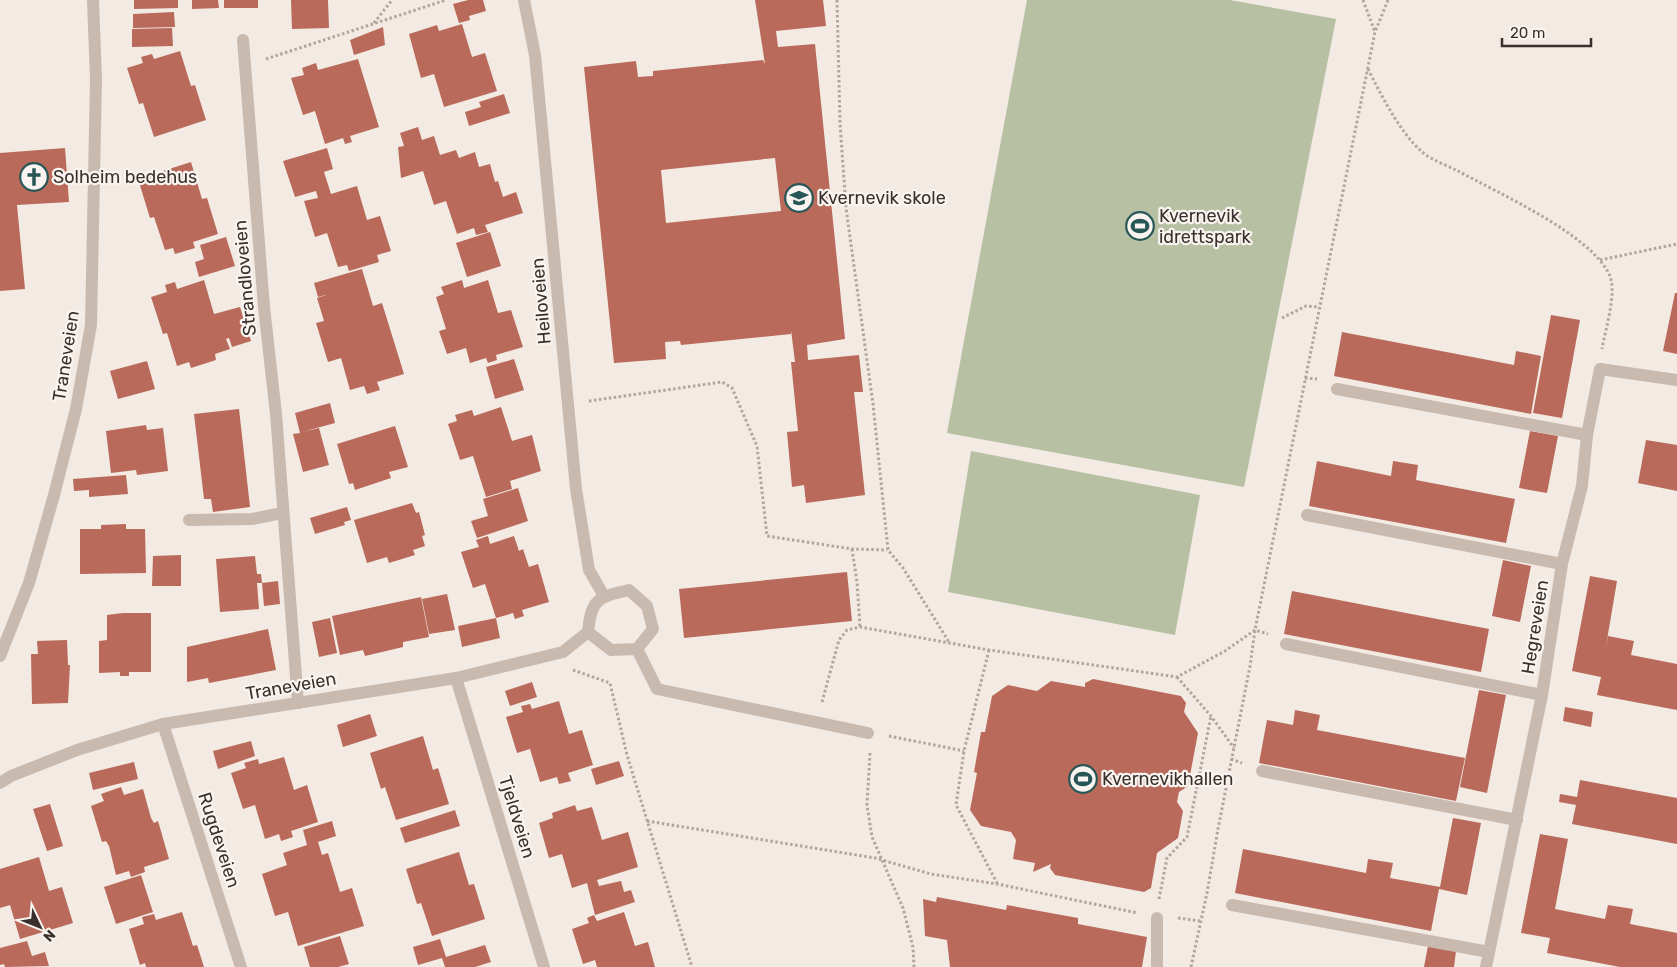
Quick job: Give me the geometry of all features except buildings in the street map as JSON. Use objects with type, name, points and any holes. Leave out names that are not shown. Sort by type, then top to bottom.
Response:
[{"type":"street","name":"Traneveien","points":[[0,656],[30,583],[76,409],[91,325],[96,79],[93,0]]},
{"type":"street","name":"Heiloveien","points":[[524,0],[535,55],[576,489],[589,570],[604,596]]},
{"type":"street","name":"Strandloveien","points":[[243,40],[264,308],[276,414],[282,513],[298,703]]},
{"type":"street","points":[[1600,369],[1677,380]]},
{"type":"street","name":"Hegreveien","points":[[1486,967],[1542,695],[1562,564],[1582,486],[1587,435],[1600,369]]},
{"type":"street","points":[[1337,388],[1587,435]]},
{"type":"street","points":[[189,520],[252,519],[282,513]]},
{"type":"street","points":[[1307,515],[1562,564]]},
{"type":"street","points":[[629,590],[647,606],[653,629],[637,649],[611,650],[588,632],[590,611],[604,596],[629,590]]},
{"type":"street","name":"Traneveien","points":[[0,783],[12,776],[77,750],[163,724],[456,678],[563,652],[588,632]]},
{"type":"street","points":[[1286,644],[1542,695]]},
{"type":"street","points":[[637,649],[657,689],[817,720],[868,733]]},
{"type":"street","name":"Tjeldveien","points":[[456,678],[544,967]]},
{"type":"street","name":"Rugdeveien","points":[[163,724],[203,843],[241,967]]},
{"type":"street","points":[[1262,771],[1517,820]]},
{"type":"street","points":[[1232,904],[1488,952]]},
{"type":"street","points":[[1157,918],[1157,967]]},
{"type":"path","points":[[374,24],[392,0]]},
{"type":"path","points":[[244,67],[302,45],[446,0]]},
{"type":"path","points":[[837,0],[840,123],[846,208],[874,413],[888,550],[903,568],[949,642]]},
{"type":"path","points":[[1363,0],[1374,32]]},
{"type":"path","points":[[1191,967],[1207,893],[1255,630],[1374,32],[1388,0]]},
{"type":"path","points":[[1367,69],[1387,107],[1422,152],[1528,209],[1576,238],[1600,260],[1610,276],[1612,294],[1600,369]]},
{"type":"path","points":[[1600,260],[1677,244]]},
{"type":"path","points":[[1282,318],[1306,306],[1319,307]]},
{"type":"path","points":[[568,404],[722,382],[732,388],[757,446],[767,536],[852,550],[888,550]]},
{"type":"path","points":[[852,550],[858,582],[860,627]]},
{"type":"path","points":[[817,720],[839,640],[847,630],[860,627],[989,650],[1177,677],[1225,652],[1255,630]]},
{"type":"path","points":[[989,650],[964,751],[956,805],[998,884]]},
{"type":"path","points":[[563,652],[568,668],[610,682],[627,755],[692,967]]},
{"type":"path","points":[[1177,677],[1211,716],[1234,748]]},
{"type":"path","points":[[1157,918],[1167,858],[1187,837],[1211,716]]},
{"type":"path","points":[[914,967],[913,947],[903,908],[872,837],[868,805],[870,766],[868,733],[964,751]]},
{"type":"path","points":[[647,821],[883,861],[931,874],[998,884],[1157,918],[1200,921]]},
{"type":"green space","name":"Kvernevik idrettspark","points":[[1027,0],[1230,0],[1336,19],[1244,487],[947,433]]},
{"type":"green space","points":[[971,451],[1200,495],[1175,635],[948,592]]},
{"type":"place","name":"Solheim bedehus","points":[[34,177]]},
{"type":"place","name":"Kvernevik skole","points":[[799,198]]},
{"type":"place","name":"Kvernevik idrettspark","points":[[1140,226]]},
{"type":"place","name":"Kvernevikhallen","points":[[1083,779]]}]
